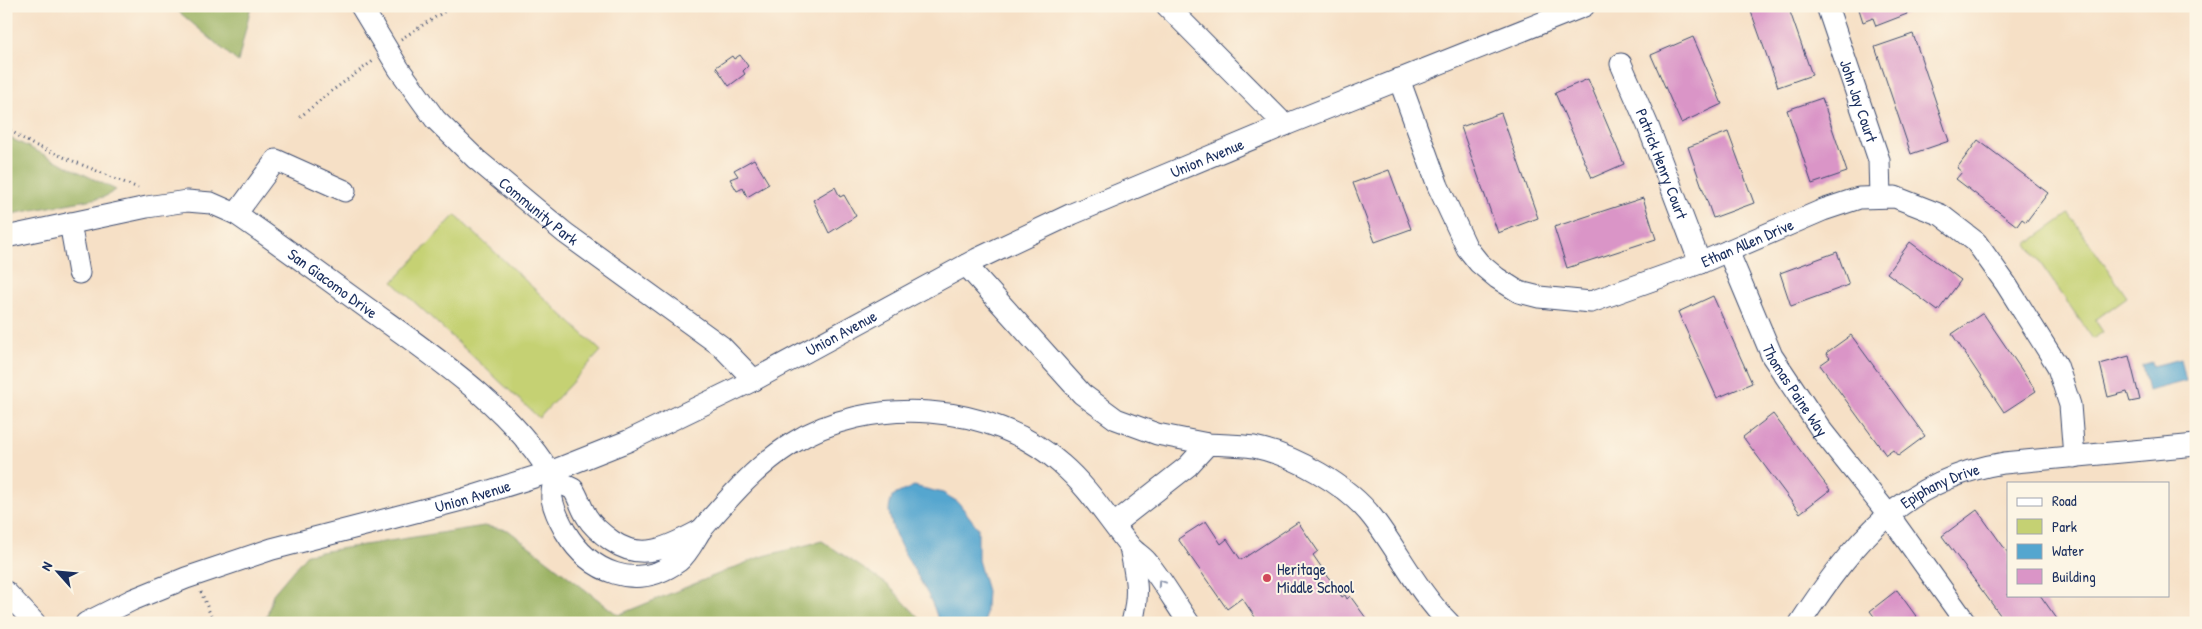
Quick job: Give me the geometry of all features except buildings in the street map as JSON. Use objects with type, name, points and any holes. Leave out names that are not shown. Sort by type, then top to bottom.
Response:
[{"type":"street","name":"Community Park","points":[[361,6],[399,69],[442,126],[476,159],[565,233],[721,346],[754,380]]},
{"type":"street","points":[[1166,6],[1285,125]]},
{"type":"street","name":"Union Avenue","points":[[86,623],[132,600],[195,575],[272,549],[552,476],[754,380],[966,265],[1072,214],[1285,125],[1584,6]]},
{"type":"street","name":"John Jay Court","points":[[1827,6],[1879,160],[1880,197]]},
{"type":"street","name":"Patrick Henry Court","points":[[1621,64],[1648,126],[1700,263]]},
{"type":"street","name":"Ethan Allen Drive","points":[[1399,79],[1438,186],[1467,248],[1479,263],[1497,278],[1519,292],[1559,300],[1591,302],[1700,263],[1823,210],[1860,198],[1896,197],[1941,215],[1976,242],[2006,284],[2057,365],[2070,405],[2074,457]]},
{"type":"street","points":[[236,214],[276,160],[345,191]]},
{"type":"street","name":"San Giacomo Drive","points":[[6,237],[70,223],[187,202],[211,203],[236,214],[409,338],[474,389],[508,421],[552,476],[573,489],[586,516],[598,531],[628,550],[638,552],[668,548],[701,530]]},
{"type":"street","points":[[70,223],[79,273]]},
{"type":"street","name":"Thomas Paine Way","points":[[1728,251],[1772,356],[1822,431],[1888,514],[1966,623]]},
{"type":"street","points":[[966,265],[1082,394],[1116,419],[1157,434],[1208,444],[1254,448],[1296,462],[1338,484],[1372,517],[1425,594],[1449,623]]},
{"type":"street","points":[[552,476],[552,499],[560,523],[572,542],[588,560],[606,571],[632,577],[656,573],[680,560],[701,530],[748,477],[793,443],[835,423],[905,411],[930,411],[972,418],[992,425],[1039,448],[1061,463],[1114,524],[1130,547],[1148,563],[1188,623]]},
{"type":"street","points":[[1114,524],[1188,466],[1208,444]]},
{"type":"street","name":"Epiphany Drive","points":[[1800,623],[1826,584],[1864,538],[1888,514],[1929,486],[1958,473],[2004,463],[2196,445]]},
{"type":"street","points":[[1130,547],[1137,576],[1137,603],[1132,623]]},
{"type":"street","points":[[6,592],[35,623]]},
{"type":"path","points":[[6,128],[32,144],[95,172],[140,189]]},
{"type":"path","points":[[195,575],[214,623]]},
{"type":"green space","points":[[172,6],[251,6],[238,62]]},
{"type":"green space","points":[[6,136],[116,190],[104,197],[6,215]]},
{"type":"green space","points":[[2069,214],[2127,297],[2095,320],[2103,332],[2093,339],[2027,244]]},
{"type":"green space","points":[[455,215],[601,351],[539,418],[393,282]]},
{"type":"green space","points":[[484,526],[508,530],[618,615],[760,557],[822,541],[888,585],[924,623],[265,623],[273,594],[307,554]]},
{"type":"water","points":[[2181,359],[2186,381],[2148,391],[2142,365],[2152,362],[2153,366]]},
{"type":"water","points":[[914,486],[943,493],[958,502],[978,528],[978,560],[987,591],[985,623],[939,623],[928,595],[897,539],[889,511],[892,496]]},
{"type":"place","name":"Heritage Middle School","points":[[1267,578]]}]
